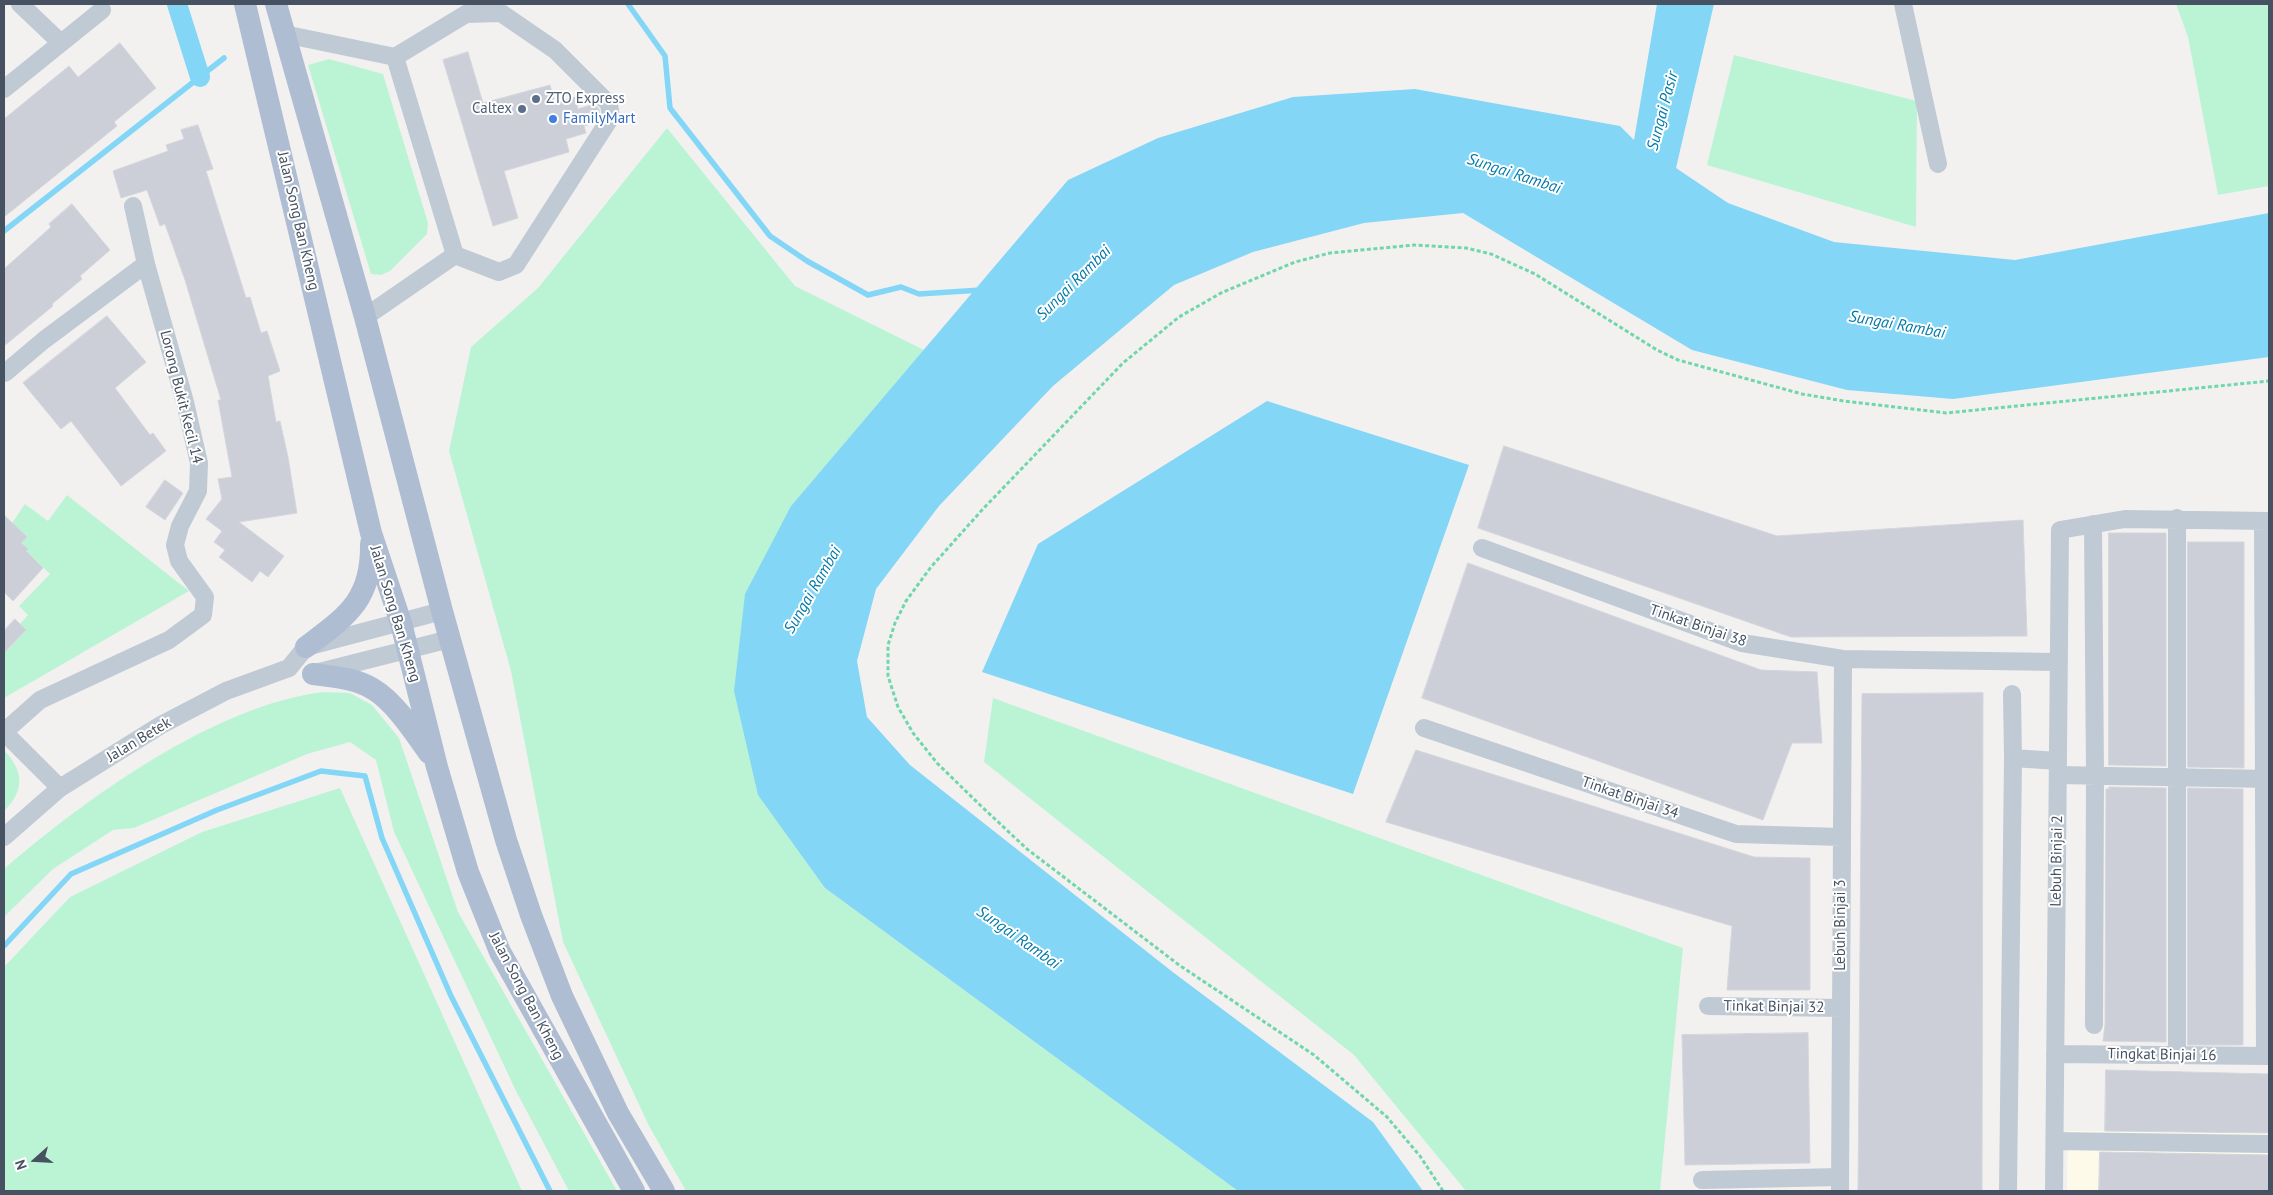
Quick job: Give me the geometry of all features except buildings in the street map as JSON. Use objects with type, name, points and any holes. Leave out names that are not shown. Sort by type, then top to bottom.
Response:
[{"type":"main road","name":"Jalan Song Ban Kheng","points":[[245,4],[370,533],[409,650],[437,767],[468,872],[500,952],[634,1191]]},
{"type":"main road","name":"Jalan Song Ban Kheng","points":[[276,4],[365,317],[442,611],[506,840],[531,915],[559,988],[618,1113],[664,1191]]},
{"type":"main road","points":[[306,647],[338,623],[350,612],[361,597],[371,563],[370,533]]},
{"type":"main road","points":[[314,674],[350,679],[374,689],[415,733],[437,767]]},
{"type":"street","points":[[20,4],[61,43]]},
{"type":"street","points":[[1903,4],[1938,164]]},
{"type":"street","points":[[4,89],[102,10]]},
{"type":"street","points":[[284,34],[394,57],[466,14],[501,13],[554,50],[609,104],[611,116],[516,265],[499,272],[455,255]]},
{"type":"street","points":[[394,57],[455,255]]},
{"type":"street","name":"Lorong Bukit Kecil 14","points":[[4,732],[40,700],[169,640],[203,615],[205,597],[178,561],[174,544],[180,526],[198,491],[198,463],[185,402],[146,264],[133,206]]},
{"type":"street","points":[[365,317],[455,255]]},
{"type":"street","points":[[5,373],[44,340],[146,264]]},
{"type":"street","points":[[2094,1024],[2093,524],[2124,518],[2266,521],[2267,1056]]},
{"type":"street","points":[[2177,518],[2177,1055]]},
{"type":"street","name":"Lebuh Binjai 2","points":[[2054,1191],[2060,530],[2093,524]]},
{"type":"street","name":"Tinkat Binjai 38","points":[[1482,548],[1742,642],[1844,658],[2059,662]]},
{"type":"street","points":[[442,611],[306,647],[290,668],[314,674],[450,639]]},
{"type":"street","name":"Lebuh Binjai 3","points":[[1840,1184],[1844,658]]},
{"type":"street","name":"Jalan Betek","points":[[4,838],[60,788],[161,725],[226,691],[290,668]]},
{"type":"street","points":[[2008,1191],[2013,758],[2012,694]]},
{"type":"street","name":"Tinkat Binjai 34","points":[[1424,728],[1736,834],[1842,837]]},
{"type":"street","points":[[4,732],[60,788]]},
{"type":"street","points":[[2013,758],[2095,775],[2266,779]]},
{"type":"street","name":"Tinkat Binjai 32","points":[[1708,1006],[1841,1008]]},
{"type":"street","name":"Tingkat Binjai 16","points":[[2055,1054],[2267,1056]]},
{"type":"street","points":[[2055,1141],[2269,1144]]},
{"type":"street","points":[[1702,1180],[1840,1184]]},
{"type":"path","points":[[1442,1191],[1420,1156],[1387,1117],[1314,1055],[1179,965],[1027,849],[938,763],[913,733],[898,707],[888,676],[888,645],[894,623],[906,601],[931,567],[982,510],[1123,363],[1179,317],[1221,292],[1295,262],[1330,253],[1414,245],[1466,248],[1491,254],[1535,274],[1657,350],[1678,360],[1802,394],[1844,402],[1946,413],[2269,381]]},
{"type":"shaded area","points":[[2068,1131],[2269,1132],[2269,1191],[2067,1191]]},
{"type":"green space","points":[[2176,4],[2269,4],[2269,186],[2218,195],[2188,37]]},
{"type":"green space","points":[[1734,55],[1917,101],[1916,227],[1707,165]]},
{"type":"green space","points":[[329,59],[383,74],[428,223],[427,234],[390,271],[381,275],[371,274],[308,65]]},
{"type":"green space","points":[[667,128],[795,286],[924,350],[791,506],[825,888],[1238,1191],[686,1191],[649,1126],[563,942],[511,671],[449,451],[471,347],[538,288]]},
{"type":"green space","points":[[67,495],[189,591],[4,698],[4,653],[26,630],[20,624],[28,615],[19,606],[50,574],[26,551],[27,549],[21,543],[12,523],[25,504],[48,521]]},
{"type":"green space","points":[[324,692],[350,693],[372,705],[399,738],[458,912],[617,1191],[569,1191],[516,1091],[394,832],[376,760],[350,742],[307,754],[134,828],[113,830],[53,869],[4,917],[4,869],[112,785],[197,735],[240,715],[283,700]]},
{"type":"green space","points":[[993,698],[1683,948],[1660,1191],[1466,1191],[1354,1055],[984,762]]},
{"type":"green space","points":[[4,750],[11,758],[18,773],[19,788],[16,796],[4,811]]},
{"type":"green space","points":[[340,788],[522,1191],[4,1191],[4,967],[70,897],[202,832]]},
{"type":"water","points":[[1657,4],[1714,4],[1676,168],[1728,203],[1834,242],[2015,260],[2269,213],[2269,357],[1953,399],[1847,390],[1692,350],[1463,213],[1364,223],[1253,252],[1174,285],[1053,386],[939,506],[876,589],[857,661],[867,717],[910,765],[1174,973],[1373,1122],[1423,1191],[1238,1191],[825,888],[758,795],[734,691],[745,594],[791,506],[1068,180],[1158,138],[1293,97],[1415,89],[1620,126],[1634,140]]},
{"type":"water","points":[[1267,401],[1469,465],[1353,794],[982,672],[1038,544]]},
{"type":"waterway","points":[[177,4],[200,77]]},
{"type":"waterway","points":[[628,4],[665,56],[670,108],[770,236],[807,261],[868,295],[901,287],[919,294],[981,290]]},
{"type":"waterway","points":[[4,231],[224,58]]},
{"type":"waterway","points":[[4,946],[71,874],[217,810],[321,771],[365,776],[382,838],[451,996],[550,1191]]},
{"type":"place","name":"ZTO Express","points":[[536,99]]},
{"type":"place","name":"Caltex","points":[[522,109]]},
{"type":"place","name":"FamilyMart","points":[[553,119]]},
{"type":"water label","name":"Sungai Pasir","points":[[1663,111]]},
{"type":"water label","name":"Sungai Rambai","points":[[1514,174]]},
{"type":"water label","name":"Sungai Rambai","points":[[1074,283]]},
{"type":"water label","name":"Sungai Rambai","points":[[1897,325]]},
{"type":"water label","name":"Sungai Rambai","points":[[813,590]]},
{"type":"water label","name":"Sungai Rambai","points":[[1018,938]]}]
